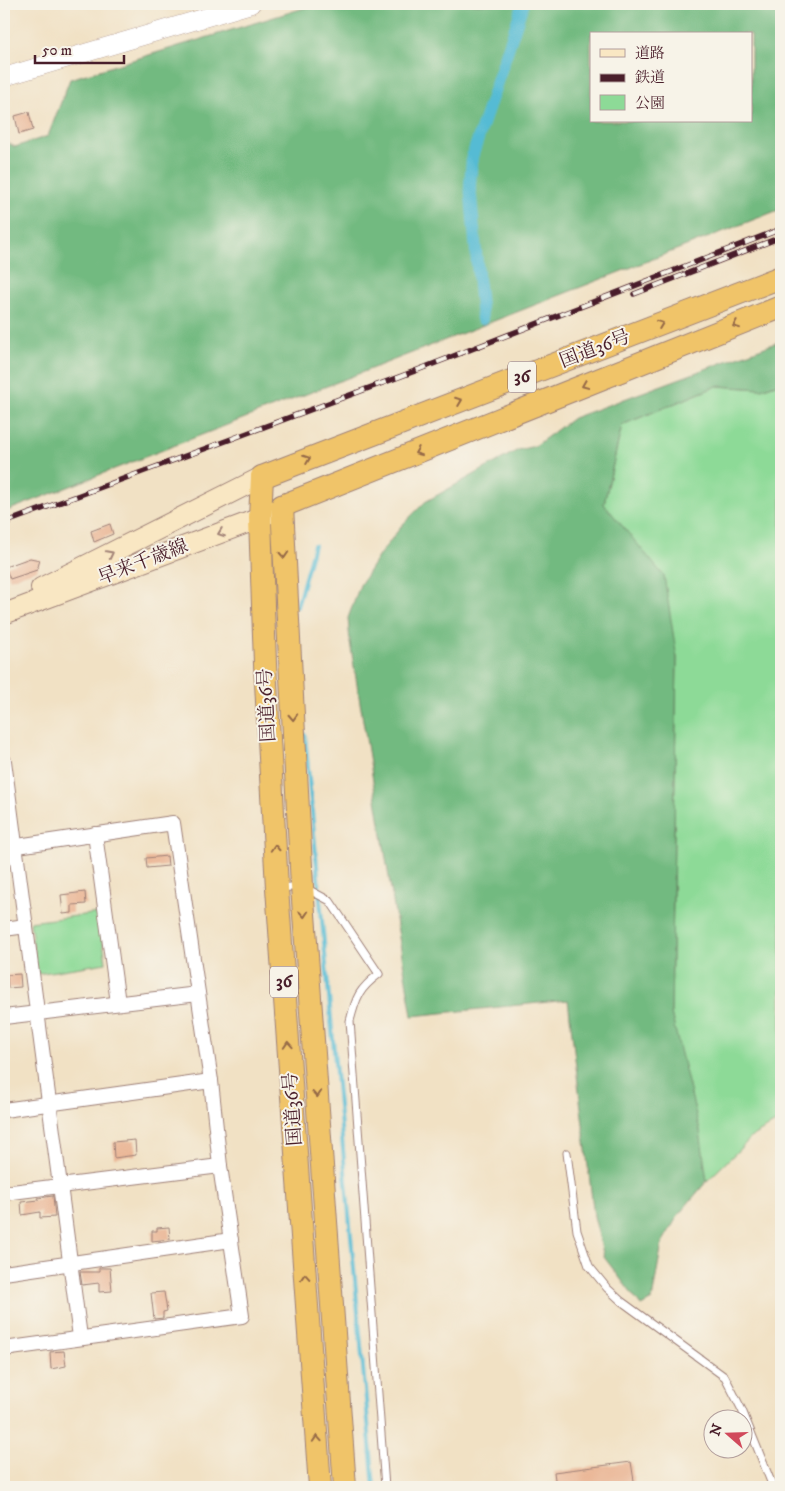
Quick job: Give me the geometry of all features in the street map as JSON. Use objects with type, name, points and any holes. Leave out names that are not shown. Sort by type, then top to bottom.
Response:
[{"type":"highway","name":"国道36号","points":[[320,1487],[277,888],[265,664],[260,518],[262,477],[781,277]]},
{"type":"highway","name":"国道36号","points":[[344,1487],[302,886],[282,506],[781,307]]},
{"type":"highway","points":[[262,477],[282,506]]},
{"type":"main road","name":"早来千歳線","points":[[4,607],[262,477]]},
{"type":"main road","name":"早来千歳線","points":[[4,614],[260,518],[282,506]]},
{"type":"street","points":[[4,77],[251,4]]},
{"type":"street","points":[[4,762],[9,847],[26,926],[80,1337]]},
{"type":"street","points":[[4,1349],[242,1316],[173,823],[9,847]]},
{"type":"street","points":[[95,834],[118,1003]]},
{"type":"street","points":[[4,929],[26,926]]},
{"type":"street","points":[[4,1017],[198,994]]},
{"type":"street","points":[[4,1110],[210,1081]]},
{"type":"street","points":[[4,1193],[220,1166]]},
{"type":"street","points":[[4,1273],[231,1240]]},
{"type":"lane","points":[[277,888],[302,886],[330,901],[379,974],[366,984],[356,1001],[350,1021],[385,1487]]},
{"type":"lane","points":[[567,1154],[577,1231],[589,1266],[607,1288],[621,1301],[725,1377],[742,1410],[773,1487]]},
{"type":"green space","points":[[317,4],[781,4],[781,209],[4,512],[4,141],[15,147],[48,136],[70,79]]},
{"type":"green space","points":[[781,341],[781,382],[761,389],[717,386],[622,425],[604,504],[664,576],[677,658],[671,1013],[700,1131],[707,1181],[679,1214],[662,1243],[652,1300],[641,1306],[604,1257],[594,1216],[568,1000],[412,1016],[350,642],[348,618],[360,585],[380,554],[404,523],[425,502],[518,450],[535,446],[573,418]]},
{"type":"green space","points":[[781,382],[781,1120],[754,1135],[707,1181],[671,1013],[677,657],[604,504],[622,425],[717,386],[761,389]]},
{"type":"green space","points":[[99,913],[106,963],[37,974],[30,922]]},
{"type":"building","points":[[29,112],[33,130],[19,134],[15,116]]},
{"type":"building","points":[[110,524],[113,534],[94,542],[91,531]]},
{"type":"building","points":[[30,558],[40,560],[37,570],[10,579],[5,567]]},
{"type":"building","points":[[167,856],[168,866],[147,868],[146,858]]},
{"type":"building","points":[[85,892],[86,904],[72,905],[72,913],[63,914],[61,895]]},
{"type":"building","points":[[20,974],[21,987],[8,988],[7,975]]},
{"type":"building","points":[[135,1140],[136,1155],[114,1158],[113,1142]]},
{"type":"building","points":[[53,1196],[55,1217],[40,1218],[40,1212],[22,1215],[21,1202]]},
{"type":"building","points":[[169,1227],[170,1239],[152,1241],[152,1231],[157,1231],[157,1228]]},
{"type":"building","points":[[99,1268],[110,1268],[112,1291],[99,1292],[99,1283],[82,1285],[80,1272],[99,1272]]},
{"type":"building","points":[[164,1292],[167,1311],[163,1312],[163,1318],[154,1319],[151,1293]]},
{"type":"building","points":[[64,1351],[66,1366],[51,1369],[50,1352]]},
{"type":"building","points":[[631,1462],[635,1487],[556,1487],[554,1472]]},
{"type":"waterway","points":[[482,319],[470,185],[472,157],[523,4]]},
{"type":"waterway","points":[[297,607],[314,545]]},
{"type":"waterway","points":[[305,735],[374,1487]]},
{"type":"railway","points":[[4,523],[415,371],[781,229]]},
{"type":"railway","points":[[634,294],[781,237]]}]
